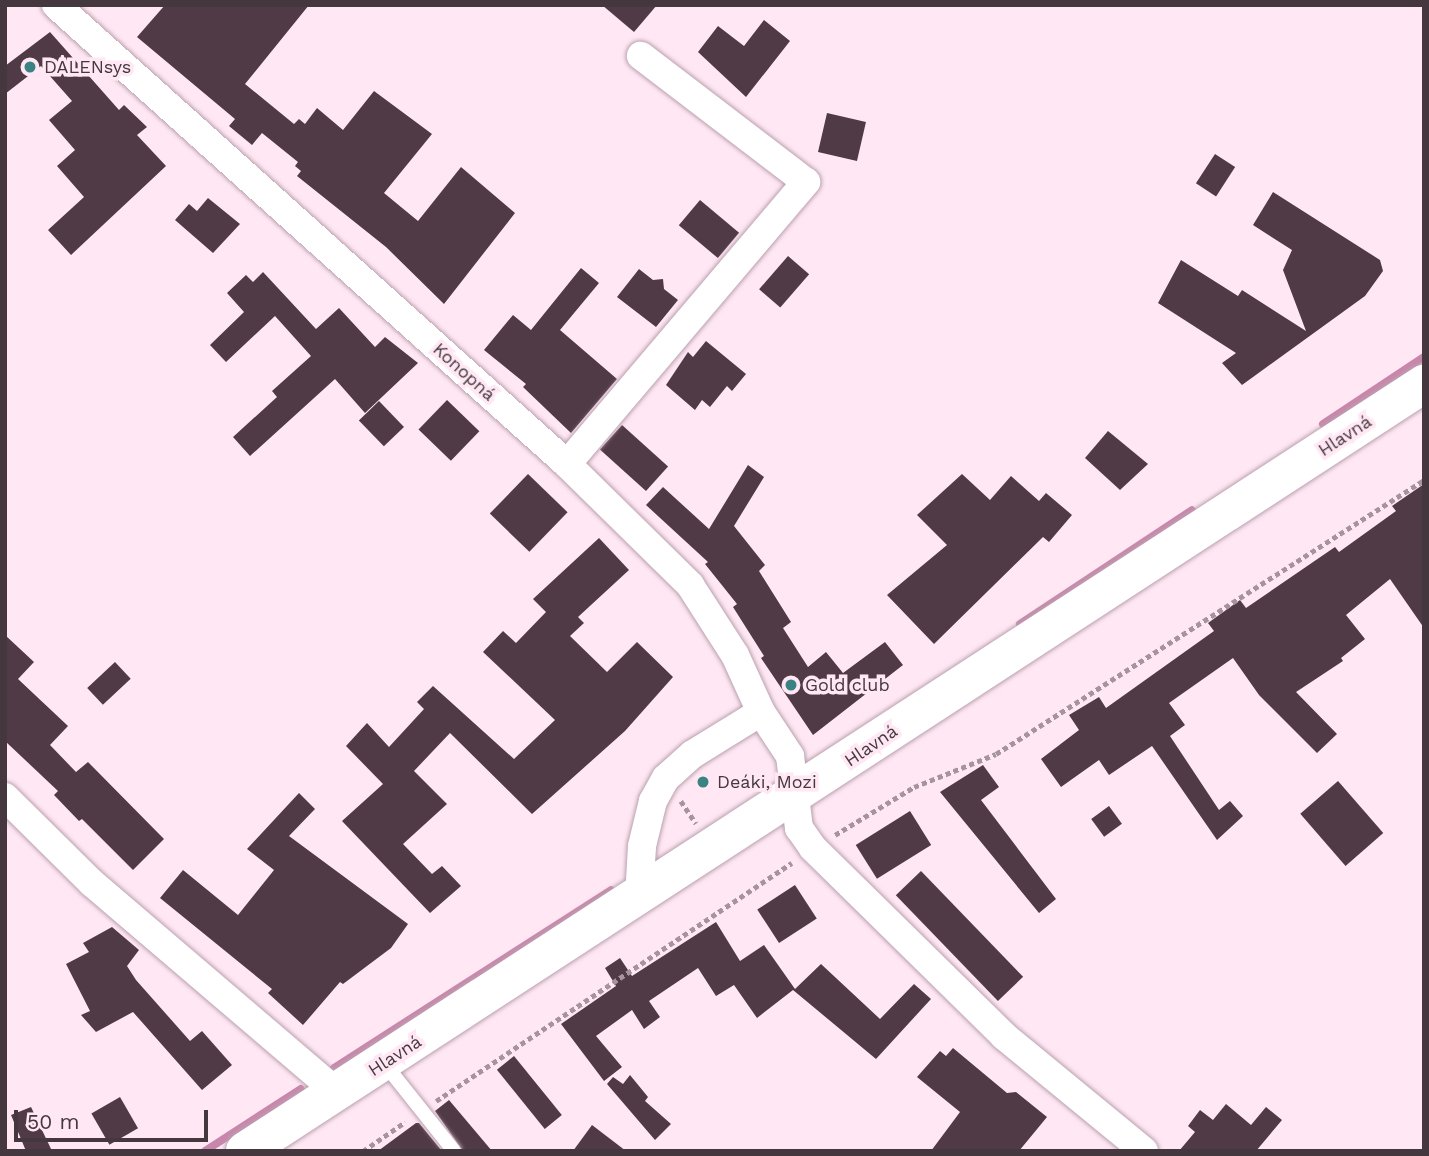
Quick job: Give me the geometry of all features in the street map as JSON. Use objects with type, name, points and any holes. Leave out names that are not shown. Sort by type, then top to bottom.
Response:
[{"type":"street","name":"Konopná","points":[[56,5],[567,464],[690,585],[735,654],[761,712],[790,756],[798,795],[799,828],[814,848],[1004,1036],[1143,1151]]},
{"type":"street","points":[[567,464],[806,182],[641,56]]},
{"type":"street","name":"Hlavná","points":[[245,1151],[798,795],[1424,384]]},
{"type":"street","points":[[639,898],[642,846],[653,801],[666,778],[693,754],[761,712]]},
{"type":"street","points":[[5,797],[92,883],[338,1093]]},
{"type":"lane","points":[[384,1063],[454,1151]]},
{"type":"path","points":[[363,1151],[814,848],[914,787],[996,754],[1424,480]]},
{"type":"building","points":[[165,5],[309,5],[245,84],[294,124],[299,119],[305,124],[317,108],[343,130],[374,91],[432,134],[384,193],[418,221],[461,167],[515,213],[444,304],[386,247],[297,176],[301,171],[295,166],[298,162],[262,133],[252,145],[229,126],[235,119],[137,37]]},
{"type":"building","points":[[602,5],[657,5],[634,32]]},
{"type":"building","points":[[764,20],[790,41],[746,97],[698,52],[718,26],[744,46]]},
{"type":"building","points":[[50,32],[119,110],[124,105],[147,127],[137,135],[166,166],[71,255],[48,230],[84,197],[57,166],[75,150],[49,120],[72,101],[41,66],[5,94],[5,66]]},
{"type":"building","points":[[827,113],[866,122],[857,161],[818,152]]},
{"type":"building","points":[[1215,154],[1235,167],[1216,196],[1196,183]]},
{"type":"building","points":[[1273,192],[1380,260],[1383,271],[1365,296],[1242,385],[1222,363],[1236,353],[1158,303],[1181,260],[1238,296],[1242,290],[1306,331],[1283,270],[1292,250],[1253,225]]},
{"type":"building","points":[[208,198],[240,224],[213,253],[175,220],[189,204],[197,211]]},
{"type":"building","points":[[700,200],[739,233],[718,258],[679,225]]},
{"type":"building","points":[[788,256],[809,274],[780,308],[759,289]]},
{"type":"building","points":[[581,268],[599,283],[560,330],[617,379],[571,433],[523,387],[526,384],[484,350],[513,315],[531,330]]},
{"type":"building","points":[[639,269],[653,280],[663,279],[664,289],[678,300],[656,327],[617,297]]},
{"type":"building","points":[[263,272],[316,329],[339,308],[375,347],[385,337],[418,363],[365,413],[335,379],[250,456],[233,437],[277,397],[272,391],[311,356],[275,316],[226,362],[210,345],[244,312],[227,293],[246,275],[253,282]]},
{"type":"building","points":[[706,341],[746,374],[732,391],[727,386],[710,407],[702,400],[695,410],[666,385],[688,352],[693,357]]},
{"type":"building","points":[[447,400],[479,431],[451,461],[419,429]]},
{"type":"building","points":[[379,401],[404,427],[384,446],[359,420]]},
{"type":"building","points":[[622,425],[668,466],[646,491],[600,450]]},
{"type":"building","points":[[1108,431],[1148,464],[1120,490],[1085,458]]},
{"type":"building","points":[[748,465],[764,477],[734,526],[765,565],[759,571],[791,622],[783,628],[808,667],[826,652],[843,673],[885,642],[903,665],[813,735],[761,658],[764,656],[733,607],[737,604],[705,564],[708,562],[646,505],[663,487],[709,529]]},
{"type":"building","points":[[528,474],[568,512],[529,552],[490,514]]},
{"type":"building","points":[[962,474],[990,500],[1011,476],[1039,501],[1046,493],[1072,515],[1049,542],[1043,537],[934,644],[887,595],[947,545],[917,515]]},
{"type":"building","points":[[1424,484],[1424,628],[1390,579],[1346,615],[1365,639],[1341,658],[1343,661],[1296,692],[1337,734],[1317,753],[1259,695],[1233,658],[1169,703],[1185,725],[1170,736],[1219,810],[1230,801],[1243,816],[1217,840],[1152,746],[1109,775],[1099,760],[1061,787],[1041,759],[1079,730],[1069,715],[1099,697],[1106,708],[1214,631],[1208,623],[1240,600],[1246,608],[1335,547],[1339,552],[1396,511],[1392,506]]},
{"type":"building","points":[[599,538],[629,570],[578,617],[584,623],[570,636],[607,672],[637,642],[673,677],[625,731],[532,814],[450,733],[414,771],[447,804],[403,844],[432,874],[442,866],[461,886],[430,913],[342,821],[383,784],[346,746],[367,723],[389,747],[424,709],[417,702],[433,686],[514,759],[555,720],[483,652],[503,631],[516,643],[546,612],[533,599]]},
{"type":"building","points":[[5,635],[34,662],[18,679],[68,726],[50,745],[76,772],[88,762],[164,839],[133,870],[82,819],[79,821],[54,795],[58,791],[5,741]]},
{"type":"building","points":[[115,662],[131,679],[103,705],[87,688]]},
{"type":"building","points":[[983,765],[999,787],[981,800],[1056,899],[1039,913],[940,792]]},
{"type":"building","points":[[1338,781],[1383,833],[1346,866],[1300,814]]},
{"type":"building","points":[[299,793],[315,809],[289,836],[408,924],[391,948],[343,984],[340,982],[303,1025],[268,993],[272,989],[160,898],[183,870],[238,915],[274,870],[247,849]]},
{"type":"building","points":[[1109,806],[1122,824],[1104,837],[1091,819]]},
{"type":"building","points":[[910,811],[931,845],[877,879],[856,845]]},
{"type":"building","points":[[921,871],[1023,977],[998,1001],[896,895]]},
{"type":"building","points":[[795,885],[817,919],[779,943],[757,910]]},
{"type":"building","points":[[716,922],[740,961],[764,945],[795,989],[821,964],[880,1019],[914,984],[931,999],[876,1059],[793,990],[757,1018],[734,985],[716,996],[698,968],[649,1001],[660,1017],[644,1029],[632,1010],[596,1036],[622,1067],[604,1081],[561,1024],[616,986],[605,968],[620,958],[632,976]]},
{"type":"building","points":[[112,927],[139,950],[127,966],[136,980],[190,1041],[202,1031],[232,1065],[202,1090],[133,1012],[96,1032],[81,1015],[90,1011],[66,964],[89,952],[83,943]]},
{"type":"building","points":[[953,1048],[1007,1093],[1016,1092],[1047,1117],[1019,1151],[931,1151],[960,1112],[917,1077],[940,1051],[946,1056]]},
{"type":"building","points":[[514,1056],[562,1115],[545,1129],[497,1070]]},
{"type":"building","points":[[630,1075],[648,1097],[645,1101],[671,1124],[655,1140],[607,1084],[613,1077],[623,1084]]},
{"type":"building","points":[[120,1097],[138,1128],[109,1145],[91,1114]]},
{"type":"building","points":[[449,1100],[492,1151],[463,1151],[435,1111]]},
{"type":"building","points":[[1226,1104],[1251,1125],[1266,1107],[1282,1120],[1256,1151],[1179,1151],[1195,1132],[1188,1126],[1200,1110],[1213,1120]]},
{"type":"building","points":[[31,1107],[52,1151],[26,1151],[11,1115]]},
{"type":"building","points":[[416,1123],[419,1123],[442,1151],[378,1151]]},
{"type":"building","points":[[592,1125],[626,1151],[573,1151]]},
{"type":"waterway","points":[[1323,424],[1424,357]]},
{"type":"waterway","points":[[1020,624],[1192,510]]},
{"type":"waterway","points":[[334,1068],[611,890]]},
{"type":"waterway","points":[[205,1151],[301,1089]]},
{"type":"place","name":"DALENsys","points":[[30,67]]},
{"type":"place","name":"Gold club","points":[[791,685]]},
{"type":"place","name":"Deáki, Mozi","points":[[703,782]]}]
